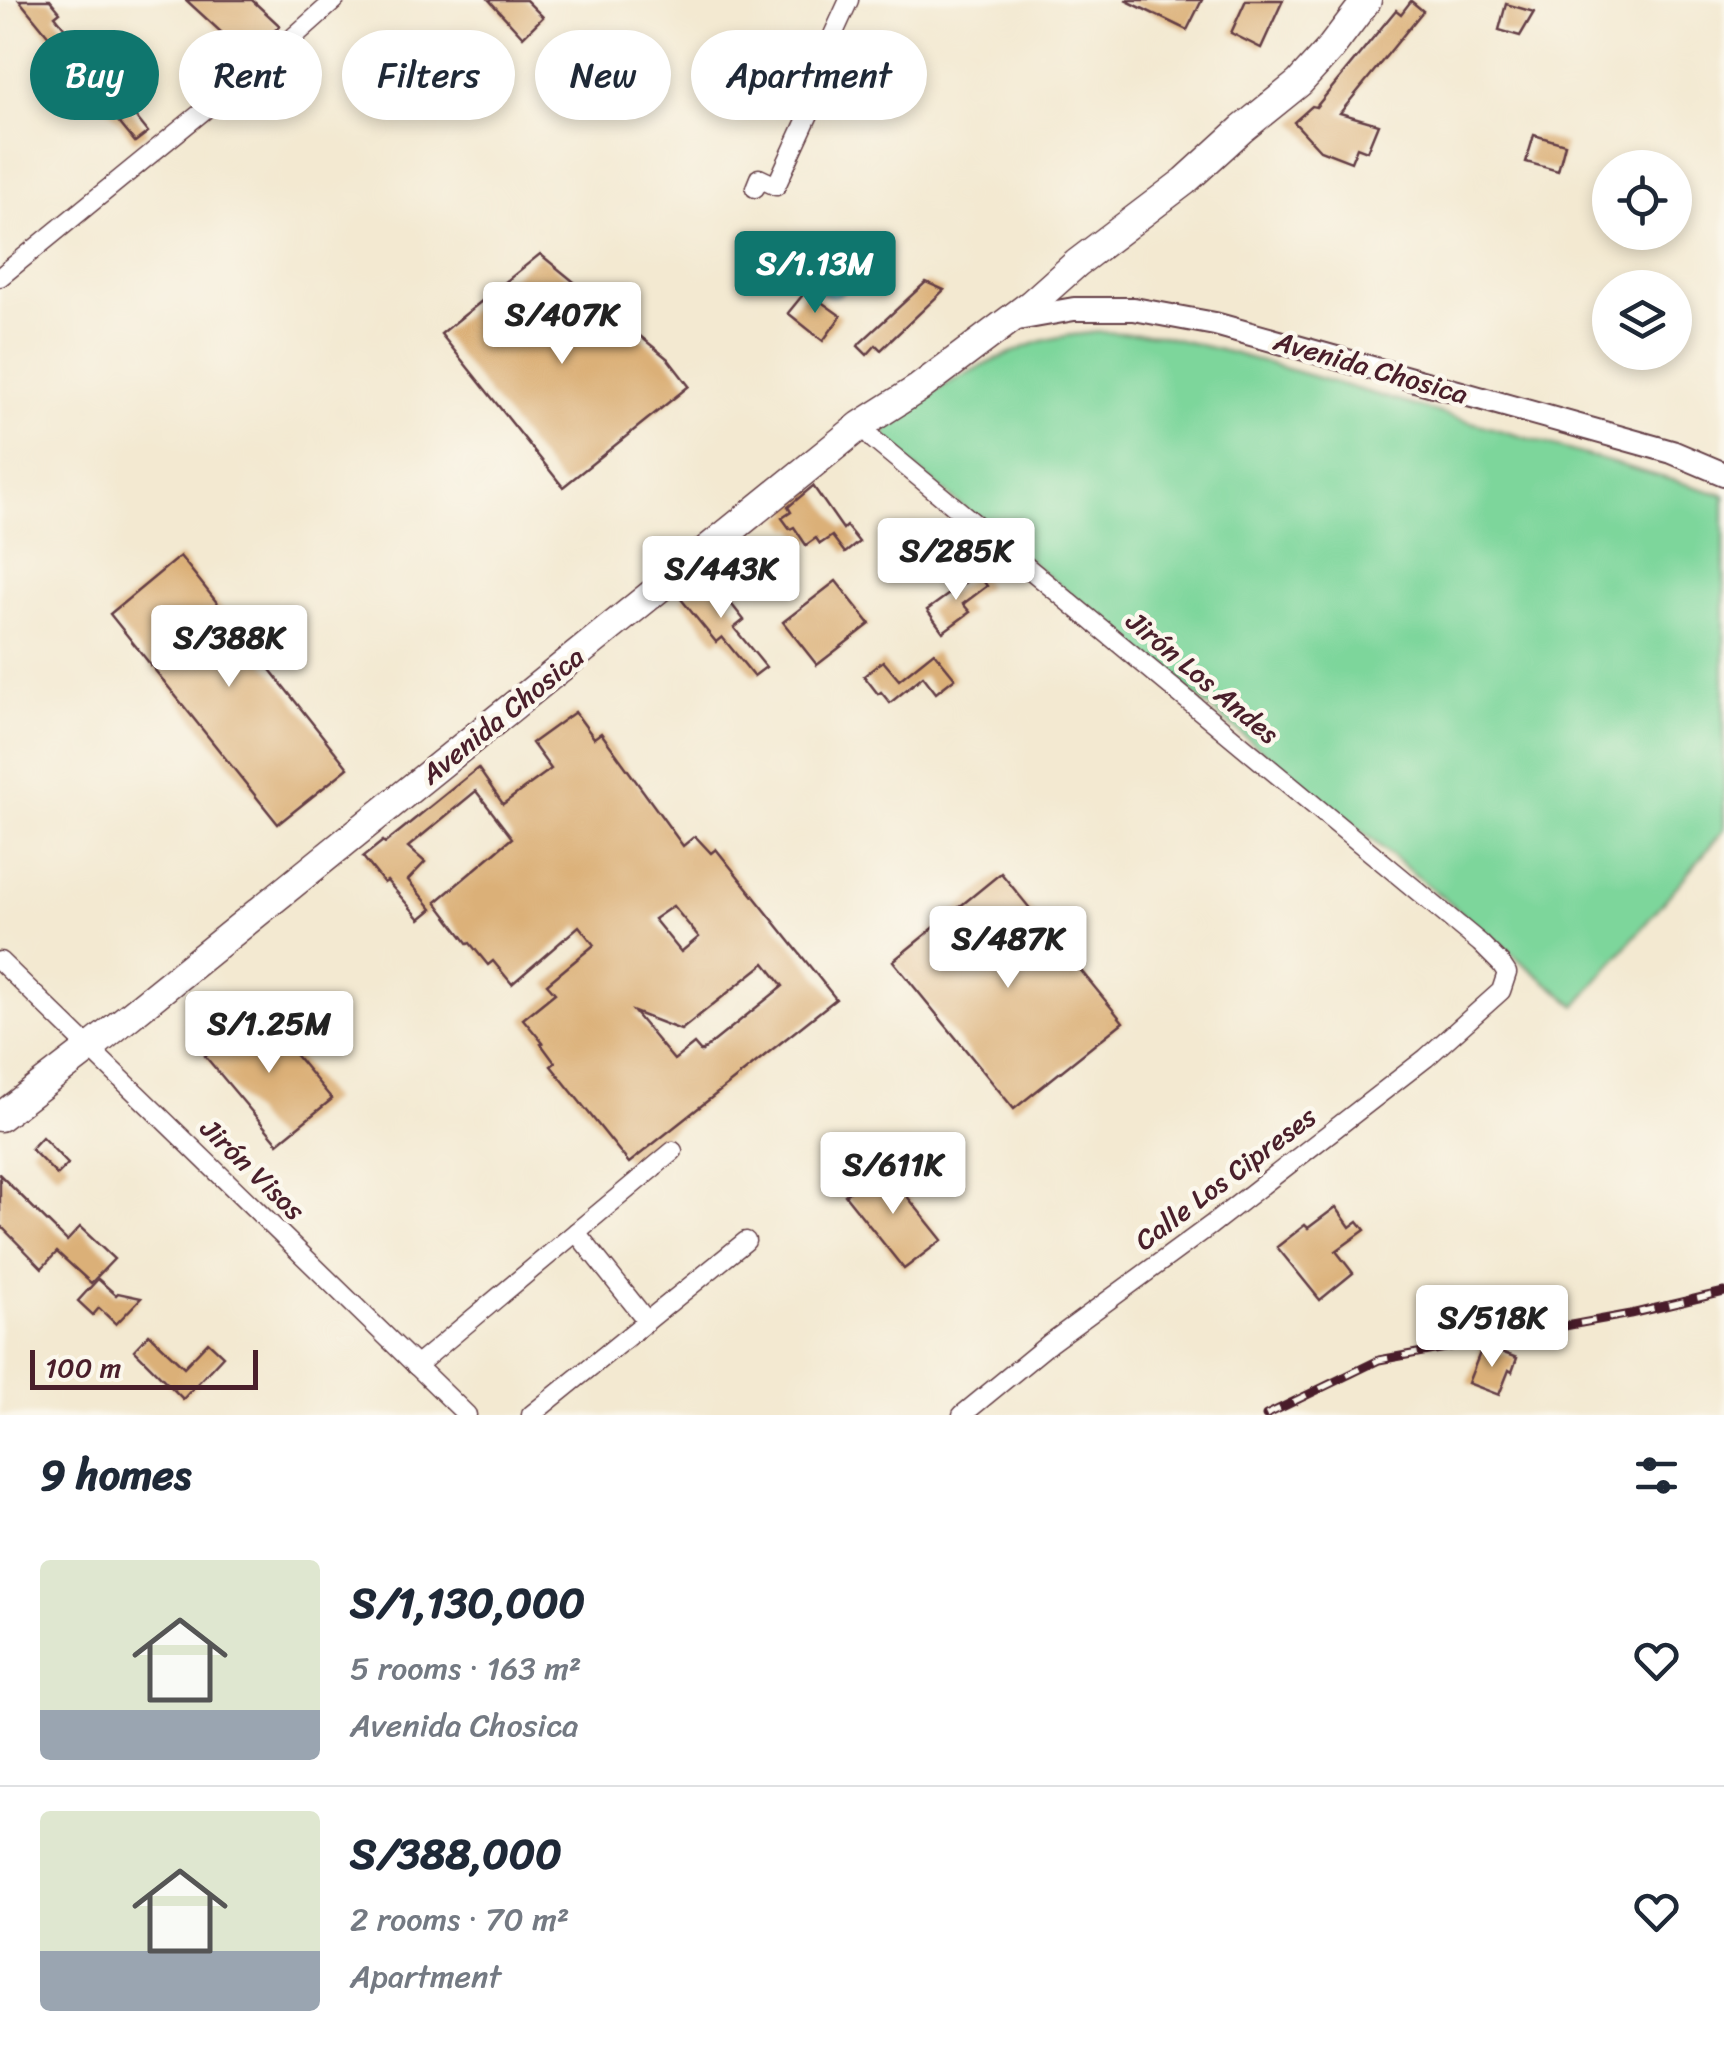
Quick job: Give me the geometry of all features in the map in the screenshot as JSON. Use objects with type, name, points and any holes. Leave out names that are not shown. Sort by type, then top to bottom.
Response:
[{"type":"main road","name":"Avenida Chosica","points":[[0,1117],[861,425],[919,388],[1010,320],[1077,263],[1185,182],[1299,83],[1367,0]]},
{"type":"street","points":[[0,277],[335,0]]},
{"type":"street","points":[[755,188],[759,178],[776,186],[838,50],[832,35],[849,0]]},
{"type":"street","name":"Avenida Chosica","points":[[1010,320],[1074,309],[1134,308],[1215,324],[1672,452],[1724,474]]},
{"type":"street","name":"Jirón Los Andes","points":[[861,425],[874,440],[1480,942],[1506,973]]},
{"type":"street","name":"Jirón Visos","points":[[0,962],[467,1415]]},
{"type":"street","name":"Calle Los Cipreses","points":[[962,1415],[1050,1343],[1211,1226],[1426,1058],[1501,991],[1506,973]]},
{"type":"street","points":[[416,1366],[673,1151]]},
{"type":"street","points":[[576,1232],[647,1321]]},
{"type":"street","points":[[531,1415],[746,1241]]},
{"type":"green space","points":[[1100,332],[1159,335],[1232,353],[1724,495],[1724,830],[1576,1006],[893,450],[887,441],[885,429],[896,418],[960,377],[1046,340]]},
{"type":"water","points":[[836,236],[859,247],[847,287],[836,296],[829,296],[817,289],[806,269],[829,249]]},
{"type":"building","points":[[19,0],[50,0],[60,12],[55,16],[66,30],[44,30]]},
{"type":"building","points":[[186,0],[252,0],[280,26],[275,30],[219,30]]},
{"type":"building","points":[[489,0],[526,0],[543,17],[523,37]]},
{"type":"building","points":[[1125,0],[1202,0],[1187,30]]},
{"type":"building","points":[[1246,0],[1283,0],[1261,48],[1231,33]]},
{"type":"building","points":[[1411,1],[1423,11],[1340,113],[1378,124],[1367,151],[1357,147],[1351,162],[1320,150],[1294,122],[1312,106],[1316,107],[1396,10],[1401,14]]},
{"type":"building","points":[[1506,4],[1534,12],[1520,36],[1499,30]]},
{"type":"building","points":[[117,120],[138,120],[148,132],[135,142]]},
{"type":"building","points":[[1534,135],[1565,144],[1558,171],[1526,162]]},
{"type":"building","points":[[540,254],[668,359],[689,386],[563,487],[441,334]]},
{"type":"building","points":[[926,282],[944,290],[881,350],[876,345],[867,355],[858,346],[860,343]]},
{"type":"building","points":[[806,291],[841,316],[823,341],[788,313]]},
{"type":"building","points":[[813,486],[843,529],[846,526],[859,542],[845,553],[832,536],[820,544],[816,538],[806,545],[782,518],[791,512],[788,507]]},
{"type":"building","points":[[180,556],[348,768],[278,824],[110,614]]},
{"type":"building","points":[[978,573],[987,586],[963,604],[970,612],[943,632],[927,610]]},
{"type":"building","points":[[710,577],[744,620],[734,628],[766,667],[754,676],[722,637],[716,642],[681,599]]},
{"type":"building","points":[[836,581],[870,624],[817,665],[783,622]]},
{"type":"building","points":[[934,652],[955,678],[936,693],[923,676],[890,703],[864,676],[883,661],[899,680]]},
{"type":"building","points":[[575,712],[594,738],[601,733],[683,846],[695,836],[711,853],[716,849],[836,999],[629,1163],[551,1066],[555,1063],[523,1019],[555,993],[547,984],[594,945],[579,926],[512,984],[493,961],[488,965],[468,944],[436,902],[512,838],[476,791],[408,847],[425,862],[408,880],[432,909],[420,919],[363,857],[478,768],[503,804],[551,769],[532,743]],"holes":[[[673,906],[699,937],[681,952],[654,919]],[[765,963],[783,986],[701,1052],[694,1044],[674,1060],[634,1012],[681,1030]]]},
{"type":"building","points":[[1001,873],[1123,1022],[1014,1109],[893,961]]},
{"type":"building","points":[[259,1011],[269,1023],[277,1017],[287,1029],[279,1035],[332,1099],[278,1143],[205,1056]]},
{"type":"building","points":[[42,1137],[68,1164],[57,1175],[31,1149]]},
{"type":"building","points":[[882,1165],[942,1240],[904,1269],[845,1195]]},
{"type":"building","points":[[0,1175],[67,1241],[80,1227],[114,1259],[91,1283],[57,1252],[42,1268],[0,1225]]},
{"type":"building","points":[[1336,1207],[1350,1227],[1358,1221],[1365,1230],[1336,1251],[1353,1273],[1320,1300],[1277,1247]]},
{"type":"building","points":[[98,1279],[116,1295],[141,1298],[116,1324],[99,1308],[93,1315],[78,1301]]},
{"type":"building","points":[[149,1334],[184,1367],[208,1342],[223,1356],[183,1399],[134,1350]]},
{"type":"building","points":[[1483,1345],[1517,1358],[1499,1395],[1468,1383]]},
{"type":"railway","points":[[1266,1415],[1379,1360],[1631,1314],[1724,1292]]}]
